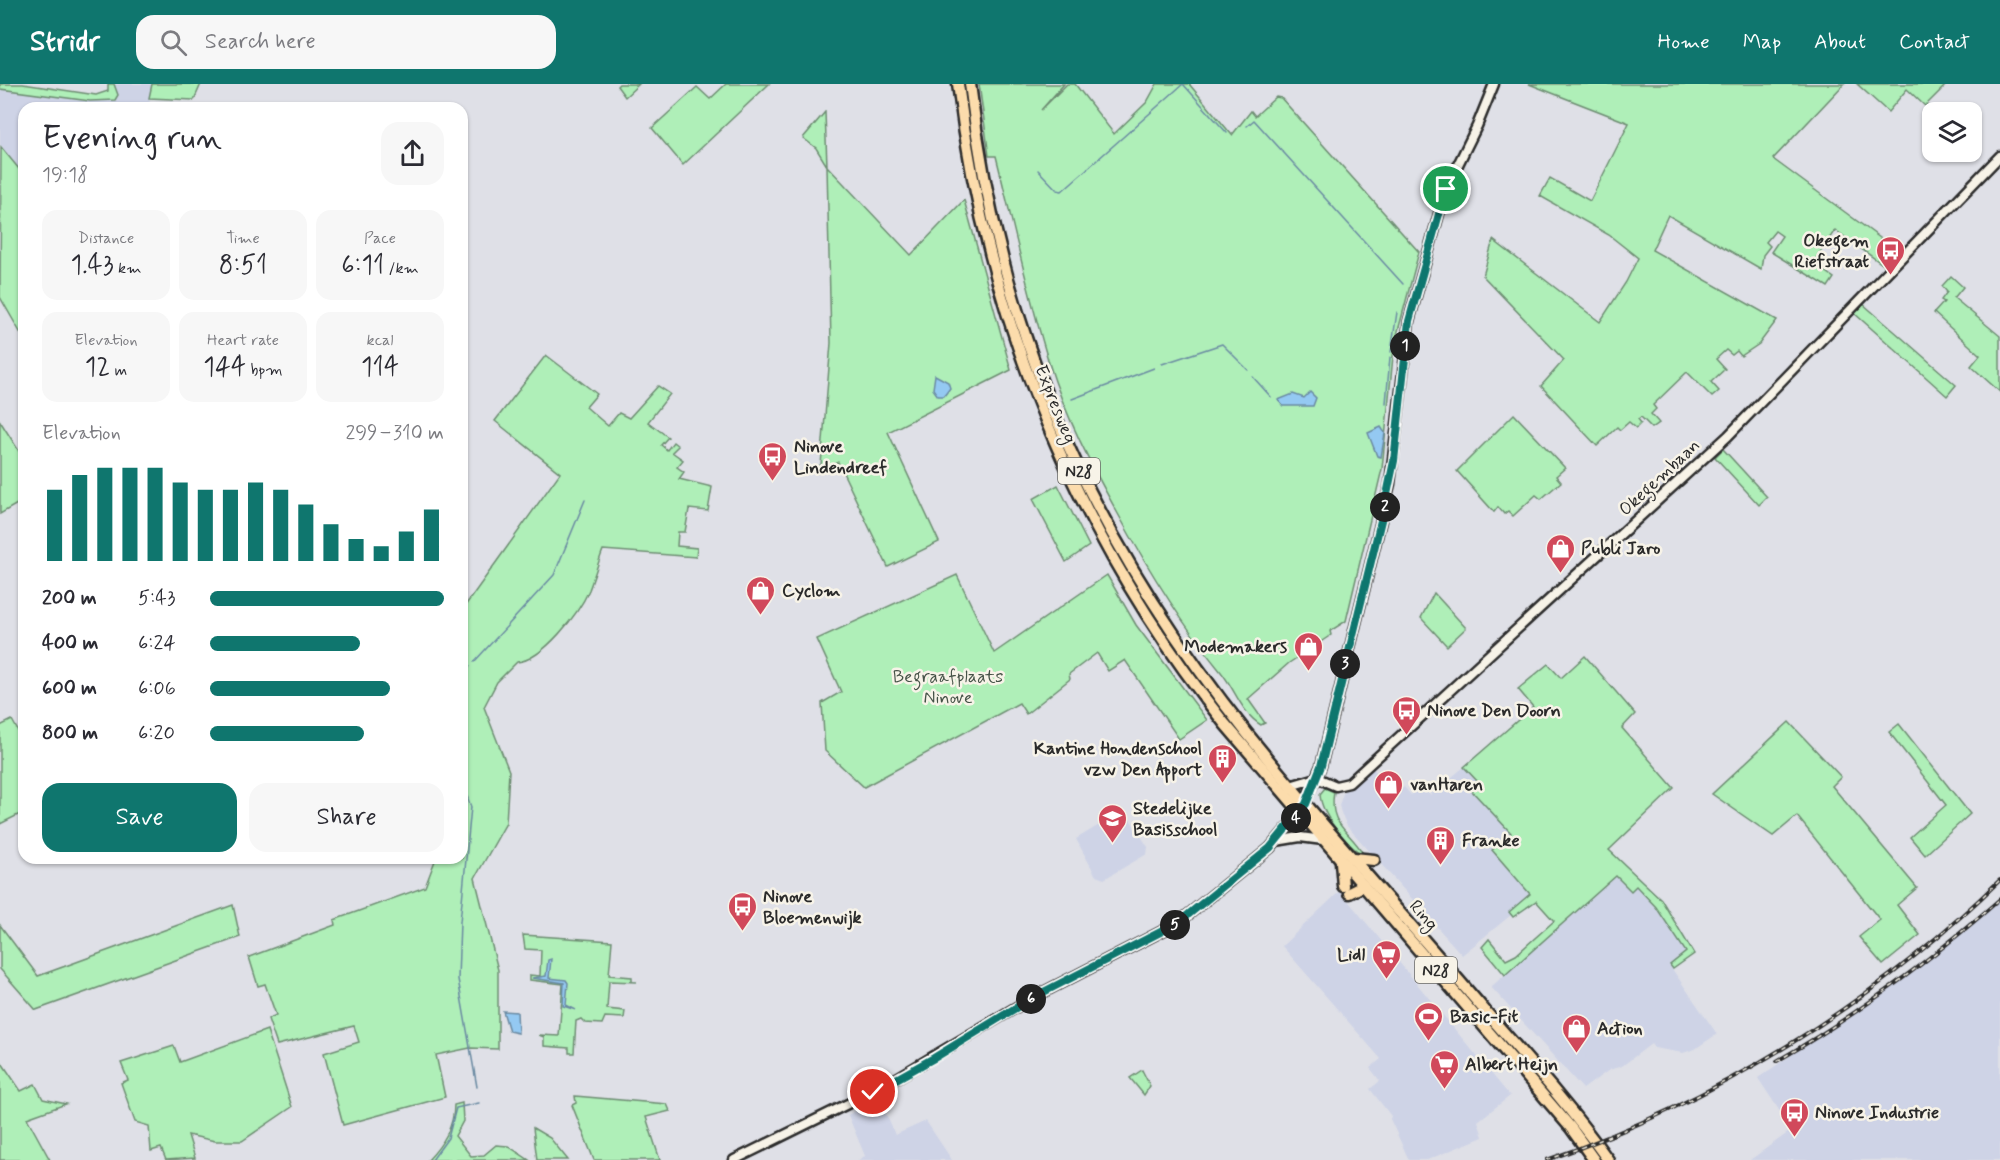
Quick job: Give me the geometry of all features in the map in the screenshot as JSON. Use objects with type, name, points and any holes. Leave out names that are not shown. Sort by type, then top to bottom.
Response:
[{"type":"highway","name":"Expresweg","points":[[958,84],[971,168],[993,270],[1019,354],[1061,458],[1091,521],[1154,628],[1220,718],[1303,808]]},
{"type":"highway","name":"Expresweg","points":[[970,84],[982,168],[1004,267],[1029,350],[1070,453],[1122,554],[1163,622],[1225,707],[1290,786],[1303,808]]},
{"type":"highway","name":"Ring","points":[[1303,808],[1323,840],[1571,1128],[1594,1160]]},
{"type":"highway","name":"Ring","points":[[1303,808],[1353,858],[1550,1085],[1608,1160]]},
{"type":"highway","points":[[1353,858],[1374,860]]},
{"type":"highway","points":[[1341,861],[1346,890],[1363,886]]},
{"type":"main road","points":[[734,1160],[880,1088],[1032,998],[1178,923],[1276,841],[1303,808],[1317,778],[1390,484],[1409,321],[1446,189],[1477,126],[1494,84]]},
{"type":"main road","name":"Okegembaan","points":[[1317,778],[1336,786],[1349,783],[1617,539],[1728,436],[2000,156]]},
{"type":"main road","points":[[1290,786],[1317,778]]},
{"type":"main road","points":[[1276,841],[1300,837],[1323,840]]},
{"type":"shaded area","points":[[114,84],[152,84],[150,102],[18,102],[18,168],[0,145],[0,89],[90,101],[115,89]]},
{"type":"shaded area","points":[[1372,767],[1394,794],[1404,787],[1411,795],[1420,787],[1430,795],[1464,767],[1479,783],[1471,790],[1511,833],[1493,850],[1531,895],[1509,912],[1511,915],[1462,955],[1347,826],[1339,805],[1344,791]]},
{"type":"shaded area","name":"Stedelijke Basisschool","points":[[1124,810],[1148,847],[1147,854],[1104,879],[1096,876],[1076,839]]},
{"type":"shaded area","points":[[1616,876],[1631,891],[1636,886],[1656,907],[1687,953],[1670,966],[1717,1034],[1695,1049],[1683,1053],[1654,1048],[1651,1044],[1622,1066],[1609,1070],[1583,1089],[1491,987]]},
{"type":"shaded area","points":[[1340,891],[1510,1096],[1478,1121],[1483,1137],[1427,1160],[1409,1160],[1390,1119],[1391,1116],[1370,1089],[1380,1081],[1370,1068],[1381,1059],[1282,946]]},
{"type":"shaded area","points":[[2000,897],[2000,1160],[1750,1160],[1792,1130],[1758,1078],[1908,975]]},
{"type":"shaded area","points":[[880,1099],[895,1135],[926,1121],[952,1160],[858,1160],[865,1156],[848,1115]]},
{"type":"green space","points":[[0,84],[23,84],[96,95],[108,91],[108,84],[114,84],[118,95],[115,100],[90,101],[0,89]]},
{"type":"green space","points":[[152,84],[201,84],[194,100],[149,98]]},
{"type":"green space","points":[[619,84],[639,84],[625,97],[617,86]]},
{"type":"green space","points":[[726,84],[769,84],[683,165],[652,128],[697,87],[710,99]]},
{"type":"green space","points":[[979,84],[1064,84],[1041,110],[1067,84],[1075,84],[1114,134],[1147,102],[1157,84],[1189,84],[1232,135],[1251,111],[1255,116],[1276,97],[1281,98],[1419,252],[1394,346],[1382,469],[1346,621],[1330,631],[1331,635],[1289,663],[1248,699],[1265,723],[1261,725],[1244,708],[1226,679],[1165,595],[1107,494],[1071,421],[1055,382],[1041,337],[996,156],[989,156]]},
{"type":"green space","points":[[1529,84],[1844,84],[1773,159],[1899,252],[1885,266],[1835,230],[1813,263],[1834,278],[1828,287],[1771,252],[1782,236],[1775,231],[1766,242],[1770,246],[1763,255],[1761,269],[1668,215],[1652,250],[1777,320],[1759,344],[1741,356],[1737,351],[1732,355],[1726,350],[1716,359],[1725,369],[1711,382],[1719,391],[1712,397],[1687,372],[1653,405],[1656,409],[1651,414],[1659,423],[1652,428],[1641,417],[1638,419],[1641,423],[1636,428],[1629,422],[1620,430],[1617,427],[1597,446],[1541,386],[1564,360],[1483,276],[1493,240],[1600,322],[1626,282],[1638,258],[1609,235],[1540,196],[1550,178],[1590,201],[1629,123]]},
{"type":"green space","points":[[1857,84],[1947,84],[1929,102],[1922,103],[1907,89],[1888,112]]},
{"type":"green space","points":[[825,112],[827,166],[816,148],[803,138]]},
{"type":"green space","points":[[1,147],[18,168],[18,328],[0,297]]},
{"type":"green space","points":[[827,166],[911,255],[964,200],[1011,370],[888,432],[939,542],[888,567],[838,462],[817,473],[813,469],[821,465],[831,343]]},
{"type":"green space","points":[[1951,276],[1963,287],[1954,298],[2000,336],[2000,392],[1971,366],[1980,355],[1934,313],[1944,302],[1941,300],[1947,292],[1942,286]]},
{"type":"green space","points":[[1863,304],[1956,385],[1947,396],[1854,313]]},
{"type":"green space","points":[[546,355],[597,394],[586,407],[608,426],[619,413],[629,418],[658,386],[670,394],[648,422],[668,437],[661,445],[667,450],[673,442],[678,446],[672,452],[683,460],[677,467],[684,472],[679,479],[712,487],[708,511],[689,509],[685,532],[678,532],[677,546],[697,548],[696,557],[603,550],[589,590],[569,622],[549,644],[538,653],[517,662],[497,682],[484,707],[509,771],[506,823],[475,878],[498,970],[498,1049],[470,1048],[436,1055],[445,1097],[343,1125],[324,1053],[359,1042],[354,1026],[277,1045],[268,1019],[276,1015],[265,984],[258,986],[249,957],[335,925],[334,920],[425,887],[434,864],[468,864],[468,602],[560,473],[495,421]]},
{"type":"green space","points":[[1514,414],[1565,468],[1556,476],[1561,482],[1541,499],[1536,495],[1513,516],[1508,511],[1504,514],[1498,507],[1494,512],[1457,471]]},
{"type":"green space","points":[[0,421],[18,450],[18,504],[0,514]]},
{"type":"green space","points":[[1723,449],[1767,497],[1759,505],[1715,457]]},
{"type":"green space","points":[[1058,485],[1089,546],[1066,562],[1033,499]]},
{"type":"green space","name":"Begraafplaats Ninove","points":[[957,575],[994,653],[1107,575],[1136,625],[1207,720],[1179,739],[1125,660],[1108,671],[1097,653],[1069,674],[1070,679],[1026,714],[1019,703],[864,787],[825,751],[822,703],[841,692],[817,639]]},
{"type":"green space","points":[[1434,593],[1466,628],[1447,646],[1421,618]]},
{"type":"green space","points":[[1585,656],[1635,714],[1622,728],[1674,788],[1609,850],[1661,899],[1694,954],[1673,969],[1670,965],[1686,952],[1656,907],[1636,886],[1631,891],[1616,876],[1505,975],[1482,947],[1489,939],[1506,960],[1516,955],[1554,921],[1536,901],[1513,917],[1509,912],[1530,894],[1492,850],[1511,833],[1471,790],[1479,783],[1464,767],[1533,707],[1518,689],[1548,664],[1561,678]]},
{"type":"green space","points":[[12,720],[18,731],[18,815],[0,824],[0,726]]},
{"type":"green space","points":[[1789,722],[1841,777],[1832,786],[1917,888],[1897,905],[1920,935],[1883,965],[1859,937],[1880,920],[1797,816],[1773,836],[1712,794]]},
{"type":"green space","points":[[1899,724],[1970,814],[1925,855],[1910,837],[1946,805],[1889,732]]},
{"type":"green space","points":[[1325,788],[1334,792],[1334,813],[1337,820],[1364,855],[1342,837],[1330,820],[1321,802],[1320,794]]},
{"type":"green space","points":[[233,905],[240,937],[36,1010],[0,969],[0,925],[38,976]]},
{"type":"green space","points":[[523,935],[612,941],[609,975],[632,977],[632,982],[609,981],[607,1009],[625,1011],[624,1018],[605,1017],[602,1024],[585,1023],[581,1019],[576,1021],[574,1053],[569,1053],[569,1048],[544,1046],[544,1037],[539,1035],[559,1036],[563,984],[530,980],[530,975],[540,976],[541,950],[525,949]]},
{"type":"green space","points":[[267,1030],[292,1107],[242,1141],[215,1141],[188,1135],[195,1158],[166,1160],[161,1148],[151,1151],[149,1126],[135,1122],[121,1083],[128,1080],[121,1063],[174,1046],[180,1062]]},
{"type":"green space","points":[[0,1060],[21,1091],[35,1084],[43,1099],[66,1104],[27,1118],[50,1160],[0,1160]]},
{"type":"green space","points":[[1142,1070],[1150,1086],[1144,1095],[1130,1078]]},
{"type":"green space","points":[[575,1096],[667,1104],[670,1111],[646,1117],[660,1160],[594,1160],[572,1105],[576,1103]]},
{"type":"green space","points":[[462,1103],[463,1121],[455,1136],[471,1156],[484,1155],[496,1145],[508,1146],[529,1160],[428,1160],[447,1135],[454,1105]]},
{"type":"green space","points":[[533,1128],[550,1138],[568,1160],[537,1160]]},
{"type":"water","points":[[935,375],[948,382],[950,388],[944,396],[938,396],[933,389]]},
{"type":"water","points":[[1310,392],[1316,398],[1313,406],[1283,406],[1278,400],[1293,394],[1304,398]]},
{"type":"water","points":[[1381,427],[1385,433],[1381,457],[1377,456],[1368,433]]},
{"type":"water","points":[[551,959],[549,978],[566,980],[568,983],[566,1005],[576,1010],[563,1006],[564,983],[532,978],[546,976],[548,960]]},
{"type":"water","points":[[503,1011],[517,1012],[518,1033],[509,1031]]},
{"type":"waterway","points":[[1038,170],[1057,190],[1062,191],[1183,84],[1227,133]]},
{"type":"waterway","points":[[1247,126],[1254,120],[1403,284]]},
{"type":"waterway","points":[[1391,352],[1397,312]]},
{"type":"waterway","points":[[1162,364],[1222,344],[1248,370]]},
{"type":"waterway","points":[[1386,403],[1390,357]]},
{"type":"waterway","points":[[1072,399],[1154,368]]},
{"type":"waterway","points":[[1253,377],[1271,397]]},
{"type":"waterway","points":[[474,662],[554,575],[585,500]]},
{"type":"waterway","points":[[468,799],[471,807],[468,838]]},
{"type":"waterway","points":[[466,864],[458,979],[477,1087]]},
{"type":"waterway","points":[[432,1160],[448,1138],[456,1108],[479,1103]]},
{"type":"railway","points":[[1547,1160],[1671,1109],[1789,1045],[1845,1008],[1899,968],[1951,926],[2000,880]]},
{"type":"railway","points":[[1777,1061],[1836,1025],[1893,986],[2000,899]]},
{"type":"place","name":"Okegem Riefstraat","points":[[1890,276]]},
{"type":"place","name":"Ninove Lindendreef","points":[[773,482]]},
{"type":"place","name":"Publi Jaro","points":[[1560,574]]},
{"type":"place","name":"Cyclom","points":[[761,616]]},
{"type":"place","name":"Modemakers","points":[[1308,672]]},
{"type":"place","name":"Ninove Den Doorn","points":[[1406,736]]},
{"type":"place","name":"Kantine Hondenschool vzw Den Apport","points":[[1223,784]]},
{"type":"place","name":"vanHaren","points":[[1389,810]]},
{"type":"place","name":"Stedelijke Basisschool","points":[[1112,844]]},
{"type":"place","name":"Franke","points":[[1441,866]]},
{"type":"place","name":"Ninove Bloemenwijk","points":[[742,932]]},
{"type":"place","name":"Lidl","points":[[1386,980]]},
{"type":"place","name":"Basic-Fit","points":[[1429,1042]]},
{"type":"place","name":"Action","points":[[1576,1054]]},
{"type":"place","name":"Albert Heijn","points":[[1444,1090]]},
{"type":"place","name":"Ninove Industrie","points":[[1794,1138]]},
{"type":"route","points":[[873,1092],[1032,998],[1178,923],[1270,848],[1306,804],[1321,766],[1385,504],[1394,461],[1404,350],[1409,321],[1446,189]]}]
